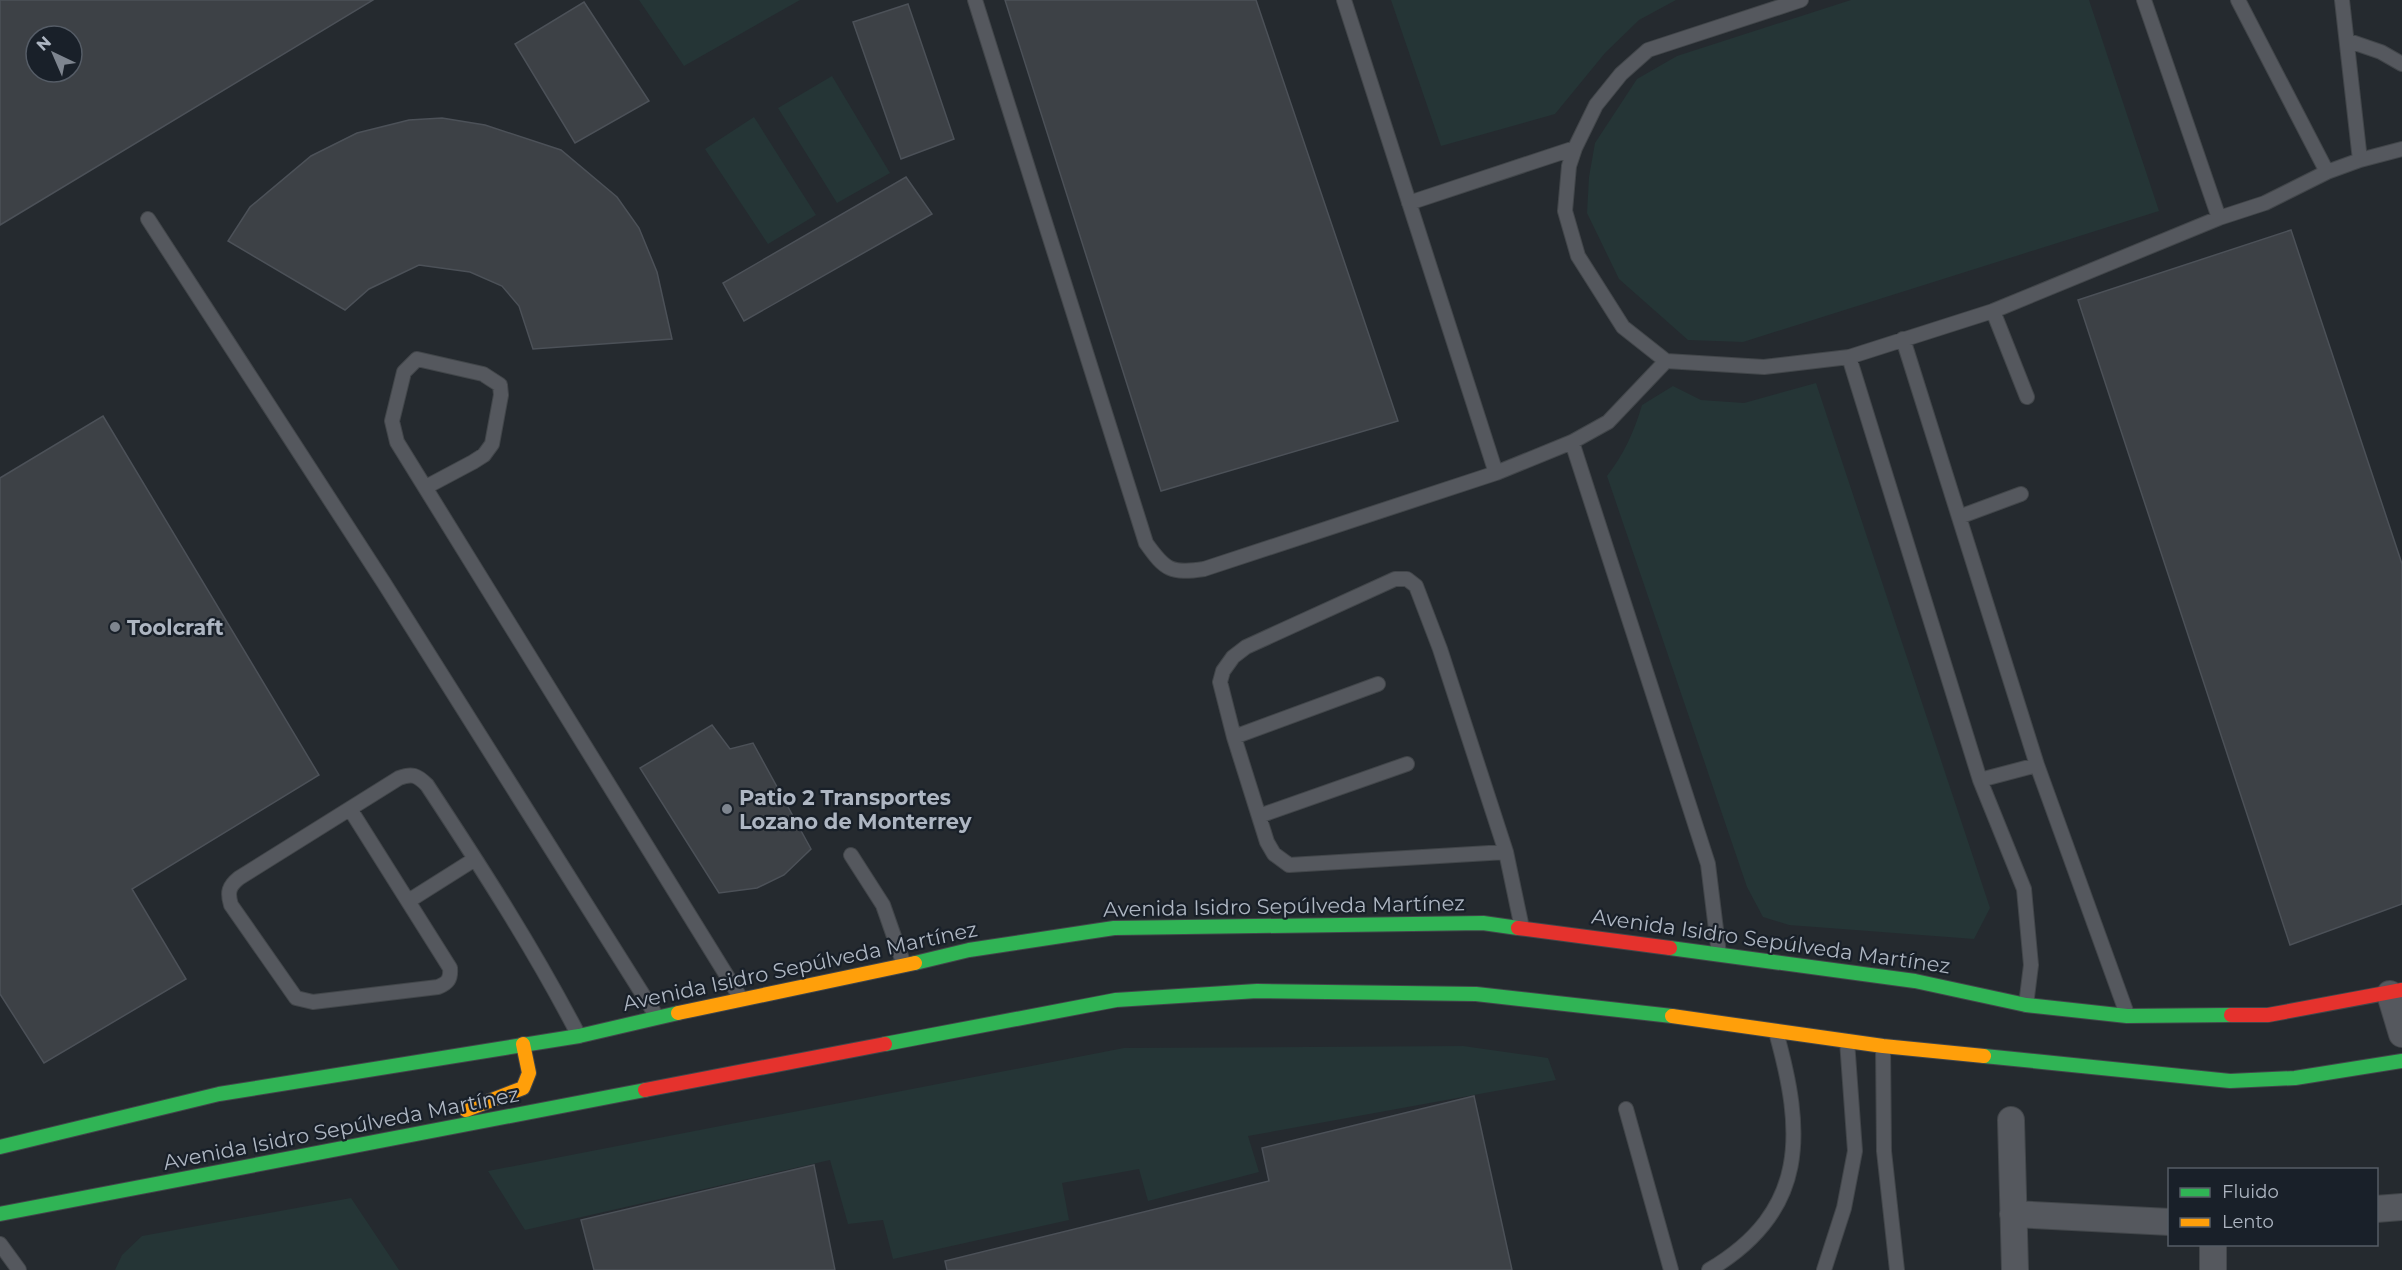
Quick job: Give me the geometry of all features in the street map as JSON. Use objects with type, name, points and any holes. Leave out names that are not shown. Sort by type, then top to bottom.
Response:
[{"type":"main road","name":"Avenida Isidro Sepúlveda Martínez","points":[[0,1148],[219,1094],[579,1036],[741,998],[904,966],[969,950],[1114,928],[1483,923],[1916,981],[2026,1005],[2127,1016],[2268,1015],[2396,992]]},
{"type":"main road","name":"Avenida Isidro Sepúlveda Martínez","points":[[0,1214],[1116,1000],[1257,991],[1476,994],[1660,1014],[1883,1046],[2230,1081],[2262,1081],[2331,1075],[2402,1061]]},
{"type":"main road","points":[[410,1137],[459,1113],[523,1088],[530,1077],[523,1044]]},
{"type":"street","points":[[2396,992],[2402,1034]]},
{"type":"street","points":[[2011,1120],[2015,1270]]},
{"type":"street","points":[[2378,1209],[2402,1207]]},
{"type":"street","points":[[2013,1214],[2168,1222]]},
{"type":"street","points":[[2213,1246],[2213,1270]]},
{"type":"lane","points":[[975,0],[1146,543],[1161,564],[1179,573],[1204,569],[1496,473],[1572,442],[1608,422],[1666,362]]},
{"type":"lane","points":[[1344,0],[1496,473]]},
{"type":"lane","points":[[1800,0],[1648,50],[1621,74],[1596,105],[1575,148],[1569,166],[1565,212],[1578,256],[1623,327],[1666,362],[1764,367],[1849,357],[1993,311],[2219,218],[2265,203],[2327,172],[2402,149]]},
{"type":"lane","points":[[2144,0],[2219,218]]},
{"type":"lane","points":[[2238,0],[2327,172]]},
{"type":"lane","points":[[2342,0],[2349,41],[2360,160]]},
{"type":"lane","points":[[2349,41],[2381,52],[2402,64]]},
{"type":"lane","points":[[1409,203],[1575,148]]},
{"type":"lane","points":[[148,219],[384,583],[658,1019]]},
{"type":"lane","points":[[1993,311],[2027,397]]},
{"type":"lane","points":[[1902,339],[2037,765],[2127,1016]]},
{"type":"lane","points":[[1849,357],[1980,780],[2024,889],[2031,965],[2026,1005]]},
{"type":"lane","points":[[426,487],[484,454],[492,444],[501,395],[500,385],[483,375],[417,359],[405,372],[392,421],[398,442],[741,998]]},
{"type":"lane","points":[[1572,442],[1707,864],[1719,954]]},
{"type":"lane","points":[[1959,517],[2021,494]]},
{"type":"lane","points":[[1506,852],[1289,865],[1274,854],[1259,816],[1220,682],[1223,671],[1233,657],[1246,647],[1395,579],[1407,579],[1416,586],[1440,649],[1506,852],[1522,928]]},
{"type":"lane","points":[[1234,736],[1378,684]]},
{"type":"lane","points":[[1259,816],[1407,764]]},
{"type":"lane","points":[[1980,780],[2037,765]]},
{"type":"lane","points":[[350,809],[410,900],[450,968],[451,976],[446,983],[438,987],[313,1002],[296,998],[231,905],[228,894],[230,885],[239,878],[399,778],[409,774],[417,776],[427,785],[548,975],[579,1036]]},
{"type":"lane","points":[[851,855],[883,905],[904,966]]},
{"type":"lane","points":[[410,900],[475,859]]},
{"type":"lane","points":[[1709,1270],[1732,1257],[1758,1232],[1780,1202],[1792,1159],[1795,1122],[1792,1096],[1775,1030]]},
{"type":"lane","points":[[1824,1270],[1844,1208],[1855,1152],[1847,1041]]},
{"type":"lane","points":[[1883,1046],[1884,1151],[1897,1270]]},
{"type":"lane","points":[[1626,1109],[1671,1270]]},
{"type":"lane","points":[[0,1244],[18,1270]]},
{"type":"shaded area","points":[[639,0],[800,0],[684,66]]},
{"type":"shaded area","points":[[1391,0],[1676,0],[1639,20],[1605,53],[1555,114],[1441,146]]},
{"type":"shaded area","points":[[1851,0],[2089,0],[2159,211],[1743,342],[1688,340],[1619,279],[1587,213],[1589,177],[1595,143],[1637,79],[1677,56]]},
{"type":"shaded area","points":[[832,76],[890,173],[837,203],[778,108]]},
{"type":"shaded area","points":[[754,117],[816,215],[768,244],[705,149]]},
{"type":"shaded area","points":[[1816,383],[1990,908],[1974,939],[1789,925],[1763,917],[1747,887],[1607,476],[1628,442],[1642,405],[1673,386],[1701,400],[1744,403]]},
{"type":"shaded area","points":[[1463,1046],[1548,1058],[1556,1080],[1248,1136],[1259,1172],[1148,1201],[1139,1169],[1062,1183],[1069,1220],[893,1259],[883,1220],[848,1224],[830,1160],[525,1230],[488,1171],[1124,1048]]},
{"type":"shaded area","points":[[351,1198],[399,1270],[115,1270],[122,1255],[142,1236]]},
{"type":"building","points":[[0,0],[373,0],[0,225]]},
{"type":"building","points":[[1005,0],[1256,0],[1398,421],[1161,491]]},
{"type":"building","points":[[584,2],[649,101],[575,143],[515,44]]},
{"type":"building","points":[[908,4],[954,139],[901,159],[853,22]]},
{"type":"building","points":[[442,118],[485,125],[561,150],[617,197],[639,228],[657,272],[672,339],[533,349],[519,306],[502,286],[470,272],[419,265],[369,289],[345,310],[228,241],[250,207],[311,156],[357,133],[409,120]]},
{"type":"building","points":[[906,177],[932,214],[744,321],[723,283]]},
{"type":"building","points":[[2291,230],[2402,564],[2402,904],[2290,945],[2078,300]]},
{"type":"building","name":"Toolcraft","points":[[103,416],[319,775],[132,889],[186,979],[44,1063],[0,994],[0,478]]},
{"type":"building","name":"Patio 2 Transportes Lozano de Monterrey","points":[[712,725],[730,749],[753,743],[811,849],[784,875],[757,888],[719,893],[640,768]]},
{"type":"building","points":[[1474,1096],[1512,1270],[947,1270],[945,1261],[1269,1181],[1262,1148]]},
{"type":"building","points":[[814,1165],[835,1270],[594,1270],[581,1220]]},
{"type":"traffic: fast","points":[[915,963],[969,950],[1114,928],[1483,923],[1518,928]]},
{"type":"traffic: fast","points":[[1670,948],[1915,981],[2026,1005],[2127,1016],[2231,1015]]},
{"type":"traffic: fast","points":[[885,1044],[1116,1000],[1257,991],[1476,994],[1672,1016]]},
{"type":"traffic: fast","points":[[0,1147],[219,1094],[579,1036],[678,1013]]},
{"type":"traffic: fast","points":[[1984,1056],[2230,1081],[2295,1078],[2402,1061]]},
{"type":"traffic: fast","points":[[0,1214],[645,1090]]},
{"type":"traffic: slow","points":[[678,1013],[915,963]]},
{"type":"traffic: slow","points":[[1672,1016],[1883,1046],[1984,1056]]},
{"type":"traffic: slow","points":[[466,1110],[523,1088],[529,1073],[523,1044]]},
{"type":"traffic: jam","points":[[1518,928],[1670,948]]},
{"type":"traffic: jam","points":[[2231,1015],[2268,1015],[2402,990]]},
{"type":"traffic: jam","points":[[645,1090],[885,1044]]},
{"type":"place","name":"Toolcraft","points":[[115,627]]},
{"type":"place","name":"Patio 2 Transportes Lozano de Monterrey","points":[[727,809]]}]
